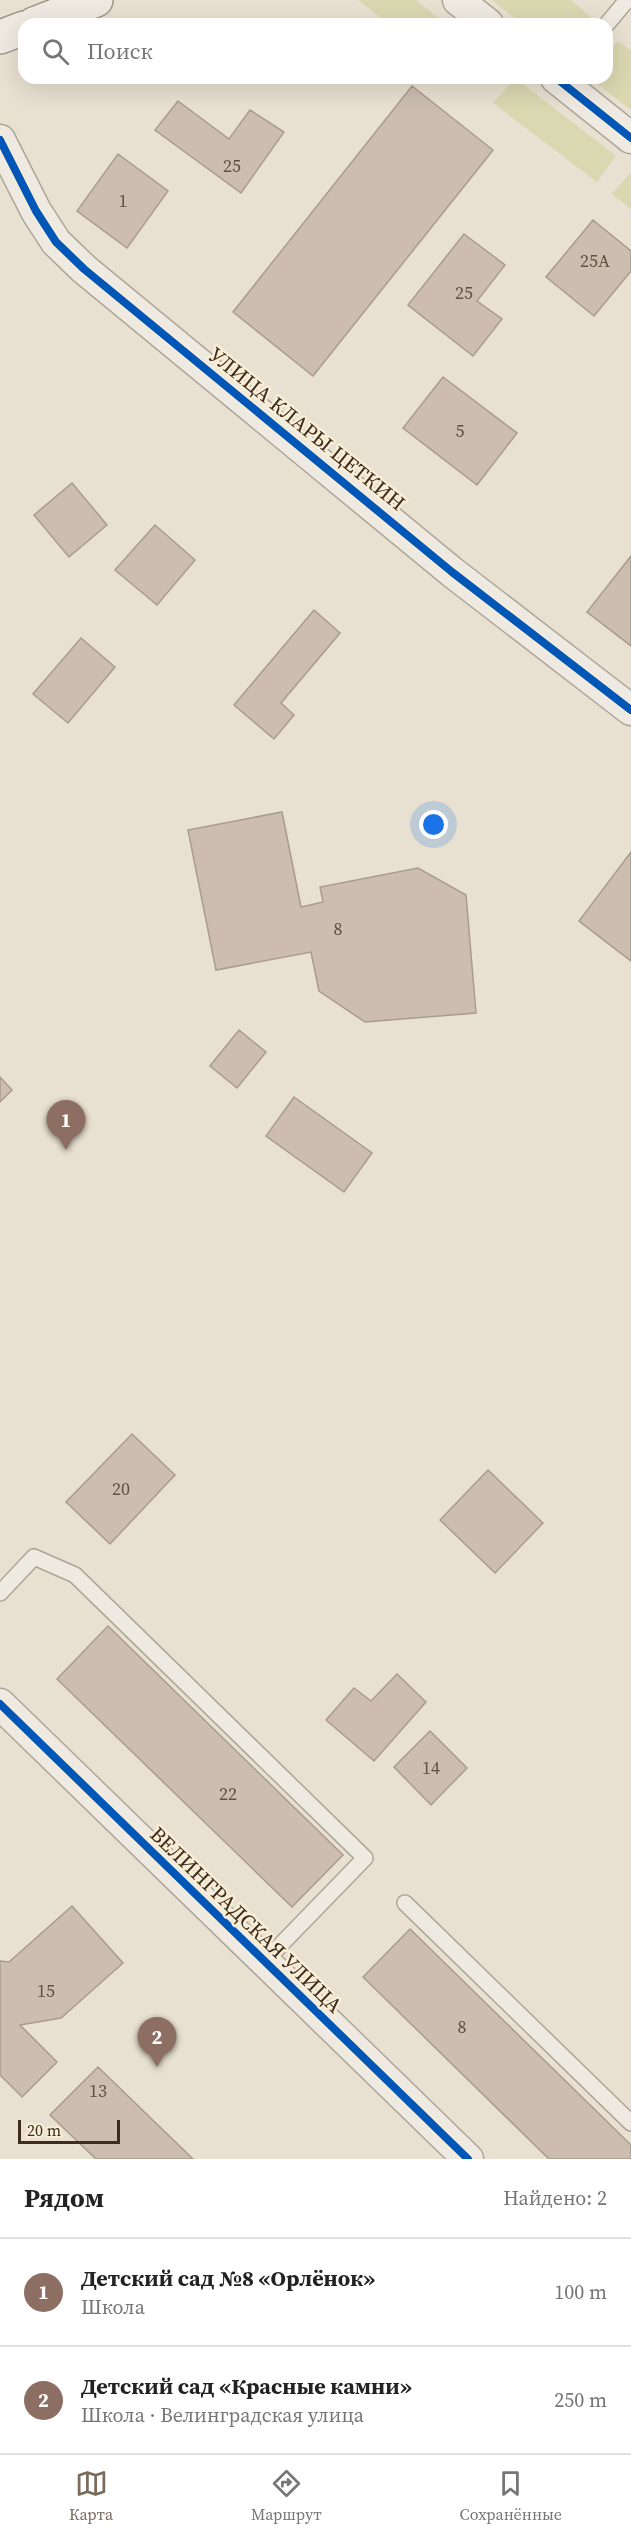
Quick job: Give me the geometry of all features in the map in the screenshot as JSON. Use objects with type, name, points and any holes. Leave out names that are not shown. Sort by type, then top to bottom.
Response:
[{"type":"main road","points":[[50,18],[96,0]]},
{"type":"main road","points":[[0,38],[18,30]]},
{"type":"street","points":[[458,0],[480,18]]},
{"type":"street","points":[[565,84],[631,138]]},
{"type":"street","name":"УЛИЦА КЛАРЫ ЦЕТКИН","points":[[0,140],[36,211],[56,242],[84,269],[443,564],[631,710]]},
{"type":"street","name":"ВЕЛИНГРАДСКАЯ УЛИЦА","points":[[2,1709],[468,2159]]},
{"type":"lane","points":[[612,18],[627,0]]},
{"type":"lane","points":[[0,1593],[34,1557],[75,1575],[365,1858],[263,1963]]},
{"type":"lane","points":[[405,1903],[631,2123]]},
{"type":"green space","points":[[358,0],[416,0],[438,18],[381,18]]},
{"type":"green space","points":[[492,0],[571,0],[592,18],[514,18]]},
{"type":"green space","points":[[618,41],[631,51],[631,110],[598,84],[613,84],[613,47]]},
{"type":"green space","points":[[510,84],[523,84],[616,156],[597,182],[493,103]]},
{"type":"green space","points":[[631,172],[631,209],[612,194]]},
{"type":"building","points":[[412,86],[493,150],[313,376],[233,312]]},
{"type":"building","points":[[178,101],[229,139],[250,110],[284,132],[241,193],[155,130]]},
{"type":"building","points":[[118,154],[168,191],[127,248],[77,211]]},
{"type":"building","points":[[593,220],[631,251],[631,271],[594,316],[546,277]]},
{"type":"building","points":[[464,234],[505,265],[477,301],[502,319],[473,356],[408,305]]},
{"type":"building","points":[[443,377],[517,433],[477,485],[403,428]]},
{"type":"building","points":[[72,483],[107,525],[69,557],[34,515]]},
{"type":"building","points":[[155,525],[195,560],[157,605],[115,570]]},
{"type":"building","points":[[631,556],[631,646],[587,612]]},
{"type":"building","points":[[314,610],[340,633],[281,703],[294,715],[274,739],[234,705]]},
{"type":"building","points":[[81,638],[115,667],[68,723],[33,694]]},
{"type":"building","points":[[282,812],[301,907],[323,902],[320,887],[418,868],[466,895],[476,1013],[365,1022],[319,991],[311,952],[216,970],[188,830]]},
{"type":"building","points":[[631,852],[631,961],[579,921]]},
{"type":"building","points":[[239,1030],[266,1052],[237,1088],[210,1066]]},
{"type":"building","points":[[0,1077],[12,1090],[0,1102]]},
{"type":"building","points":[[294,1097],[372,1153],[344,1192],[266,1136]]},
{"type":"building","points":[[132,1434],[175,1475],[110,1544],[66,1502]]},
{"type":"building","points":[[488,1470],[543,1523],[495,1573],[440,1520]]},
{"type":"building","points":[[108,1626],[343,1855],[292,1907],[57,1679]]},
{"type":"building","points":[[397,1674],[426,1702],[374,1761],[326,1720],[354,1688],[371,1701]]},
{"type":"building","points":[[430,1731],[467,1768],[431,1805],[394,1767]]},
{"type":"building","points":[[72,1906],[123,1963],[61,2018],[20,2025],[57,2062],[22,2097],[0,2075],[0,1961],[9,1962]]},
{"type":"building","points":[[410,1929],[631,2145],[631,2159],[549,2159],[363,1977]]},
{"type":"building","points":[[98,2067],[193,2159],[96,2159],[50,2115]]},
{"type":"cycle path","points":[[564,84],[631,138]]},
{"type":"cycle path","points":[[0,140],[36,211],[56,242],[84,269],[452,572],[631,710]]},
{"type":"cycle path","points":[[0,1704],[468,2159]]},
{"type":"place","name":"Детский сад №8 «Орлёнок»","points":[[66,1150]]},
{"type":"place","name":"Детский сад «Красные камни»","points":[[157,2067]]}]
